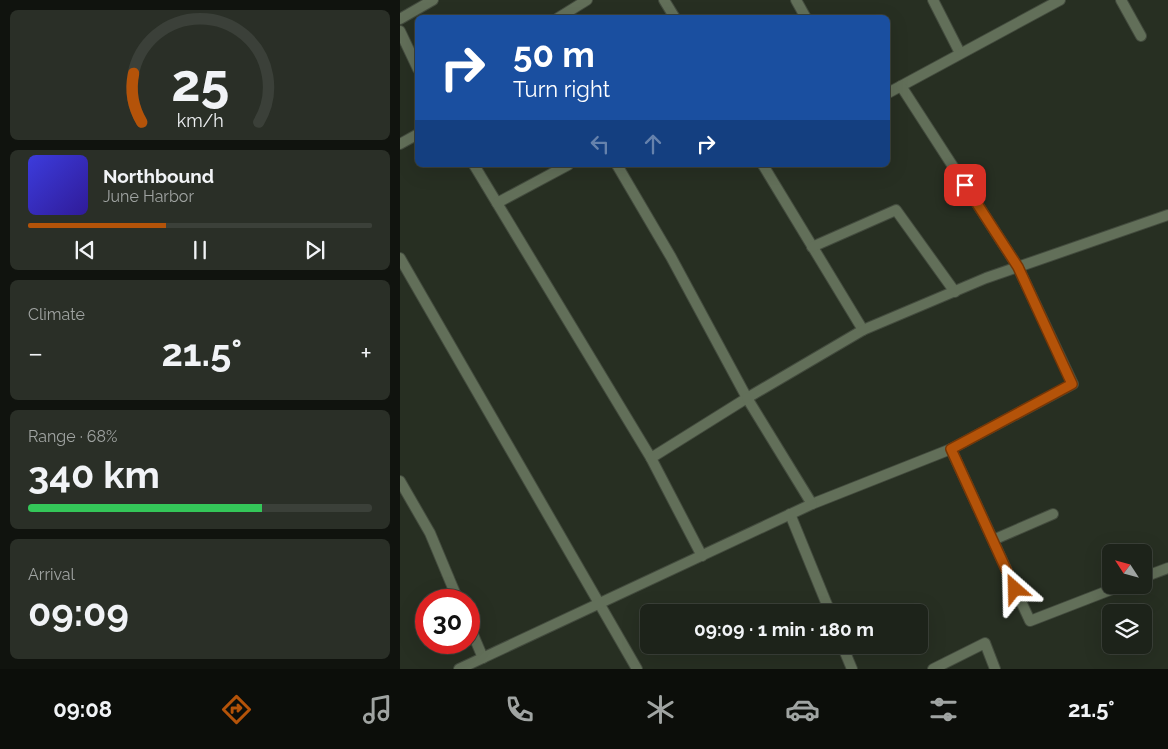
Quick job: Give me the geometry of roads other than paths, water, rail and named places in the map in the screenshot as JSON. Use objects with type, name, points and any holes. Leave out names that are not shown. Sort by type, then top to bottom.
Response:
[{"type":"street","points":[[400,19],[433,0]]},
{"type":"street","points":[[563,15],[587,0]]},
{"type":"street","points":[[664,0],[673,15]]},
{"type":"street","points":[[796,0],[804,15]]},
{"type":"street","points":[[933,0],[960,53]]},
{"type":"street","points":[[890,93],[1060,0]]},
{"type":"street","points":[[1121,0],[1141,36]]},
{"type":"street","points":[[400,32],[415,63]]},
{"type":"street","points":[[459,669],[812,504],[951,449],[1072,384],[1018,267],[901,86]]},
{"type":"street","points":[[400,144],[415,136]]},
{"type":"street","points":[[475,167],[651,458],[702,556]]},
{"type":"street","points":[[497,203],[564,167]]},
{"type":"street","points":[[618,167],[671,257],[747,398],[812,504]]},
{"type":"street","points":[[765,167],[812,248],[864,330]]},
{"type":"street","points":[[812,248],[896,210],[955,292]]},
{"type":"street","points":[[651,458],[747,398],[864,330],[1018,267],[1168,215]]},
{"type":"street","points":[[400,258],[601,603],[637,669]]},
{"type":"street","points":[[951,449],[1030,621],[1102,593]]},
{"type":"street","points":[[400,481],[430,533],[453,589]]},
{"type":"street","points":[[790,514],[827,604]]},
{"type":"street","points":[[993,540],[1053,514]]},
{"type":"street","points":[[1152,574],[1168,568]]},
{"type":"street","points":[[933,669],[984,643],[995,669]]},
{"type":"street","points":[[480,651],[483,658]]},
{"type":"street","points":[[846,654],[852,669]]}]
